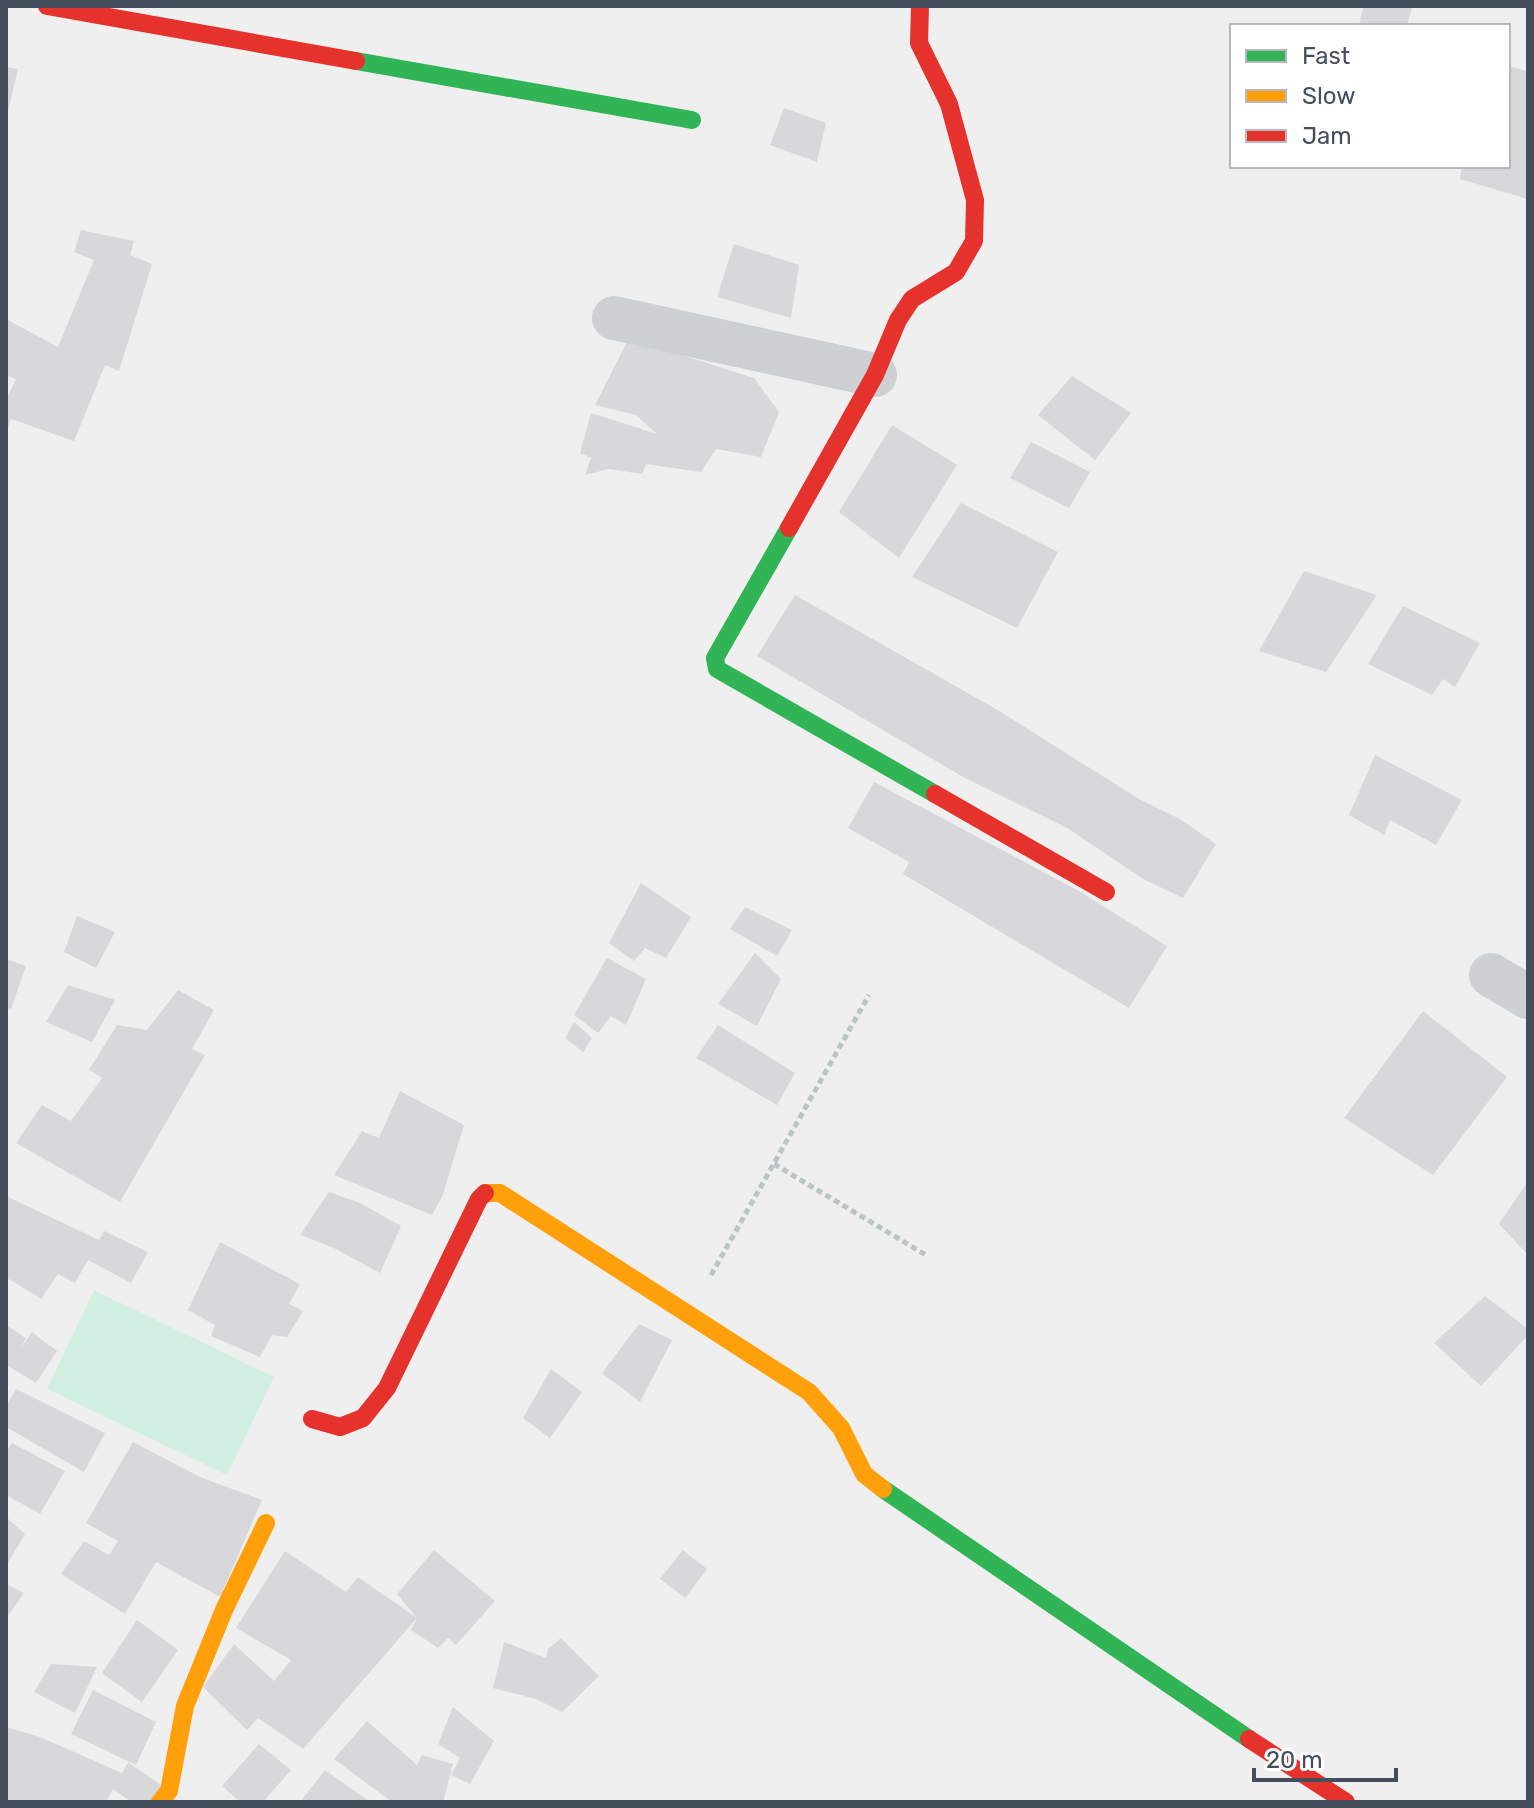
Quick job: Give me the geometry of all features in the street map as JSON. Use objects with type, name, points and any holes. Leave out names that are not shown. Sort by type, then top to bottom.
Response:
[{"type":"street","points":[[47,6],[692,120]]},
{"type":"street","points":[[920,6],[919,43],[949,104],[975,200],[974,241],[956,272],[912,299],[898,320],[875,375],[715,658],[717,669],[1106,892]]},
{"type":"street","points":[[614,318],[875,375]]},
{"type":"street","points":[[1491,975],[1528,997]]},
{"type":"street","points":[[312,1419],[340,1427],[363,1418],[387,1388],[479,1199],[485,1193],[500,1193],[809,1392],[841,1428],[864,1474],[887,1492],[1346,1802]]},
{"type":"street","points":[[160,1802],[169,1791],[185,1706],[224,1610],[266,1523]]},
{"type":"path","points":[[689,1314],[869,995]]},
{"type":"path","points":[[774,1164],[926,1255]]},
{"type":"green space","points":[[94,1290],[274,1377],[227,1475],[47,1389]]},
{"type":"building","points":[[1363,6],[1412,7],[1408,24],[1359,24]]},
{"type":"building","points":[[1510,66],[1528,71],[1528,199],[1460,179],[1462,168],[1510,168]]},
{"type":"building","points":[[6,67],[18,69],[7,115],[6,115]]},
{"type":"building","points":[[784,108],[826,123],[817,162],[770,145]]},
{"type":"building","points":[[81,230],[134,241],[130,255],[152,264],[119,371],[105,365],[74,441],[11,419],[6,435],[6,400],[16,379],[6,375],[6,319],[58,347],[94,260],[74,252]]},
{"type":"building","points":[[734,244],[799,265],[791,318],[717,297]]},
{"type":"building","points":[[634,328],[678,354],[754,378],[779,412],[761,457],[716,449],[701,472],[646,464],[642,474],[609,469],[585,475],[591,458],[580,453],[591,413],[657,434],[636,415],[595,405]]},
{"type":"building","points":[[1072,376],[1131,413],[1095,460],[1038,415]]},
{"type":"building","points":[[892,425],[957,465],[899,558],[839,512]]},
{"type":"building","points":[[1031,442],[1090,472],[1069,508],[1010,478]]},
{"type":"building","points":[[961,503],[1058,552],[1017,628],[912,577]]},
{"type":"building","points":[[1304,571],[1377,595],[1326,672],[1259,651]]},
{"type":"building","points":[[795,595],[996,709],[1139,799],[1180,819],[1216,844],[1183,898],[1143,879],[1069,829],[963,777],[757,656]]},
{"type":"building","points":[[1403,606],[1480,643],[1455,687],[1443,679],[1432,695],[1368,664]]},
{"type":"building","points":[[1375,755],[1462,800],[1436,845],[1390,820],[1384,835],[1349,815]]},
{"type":"building","points":[[874,782],[1079,891],[1167,946],[1129,1008],[903,874],[909,862],[848,828]]},
{"type":"building","points":[[641,883],[691,917],[666,958],[645,948],[634,961],[609,943]]},
{"type":"building","points":[[745,907],[792,930],[777,956],[730,929]]},
{"type":"building","points":[[77,916],[115,932],[96,968],[64,952]]},
{"type":"building","points":[[755,953],[781,979],[757,1026],[718,1004]]},
{"type":"building","points":[[607,958],[646,979],[626,1025],[611,1016],[598,1033],[574,1015]]},
{"type":"building","points":[[6,959],[26,966],[11,1009],[6,1007]]},
{"type":"building","points":[[68,985],[115,1000],[92,1042],[46,1022]]},
{"type":"building","points":[[178,990],[214,1010],[192,1049],[205,1055],[120,1202],[16,1143],[42,1105],[71,1121],[102,1078],[89,1070],[117,1025],[147,1030]]},
{"type":"building","points":[[1423,1011],[1507,1077],[1433,1175],[1344,1118]]},
{"type":"building","points":[[574,1022],[592,1038],[583,1052],[565,1038]]},
{"type":"building","points":[[718,1025],[795,1073],[777,1105],[696,1058]]},
{"type":"building","points":[[400,1091],[464,1125],[442,1197],[432,1215],[334,1175],[362,1131],[379,1138]]},
{"type":"building","points":[[1528,1181],[1528,1255],[1499,1224]]},
{"type":"building","points":[[329,1192],[360,1203],[401,1226],[380,1273],[334,1248],[300,1235]]},
{"type":"building","points":[[6,1196],[99,1240],[104,1231],[148,1252],[131,1283],[88,1260],[75,1283],[58,1274],[41,1299],[9,1279],[6,1283]]},
{"type":"building","points":[[220,1242],[300,1284],[289,1304],[303,1311],[287,1337],[272,1335],[260,1357],[211,1336],[215,1325],[188,1310]]},
{"type":"building","points":[[1485,1296],[1528,1329],[1528,1335],[1481,1386],[1434,1343]]},
{"type":"building","points":[[639,1324],[672,1340],[640,1402],[602,1373]]},
{"type":"building","points":[[6,1325],[26,1338],[21,1348],[32,1332],[57,1351],[36,1383],[8,1366],[6,1370]]},
{"type":"building","points":[[551,1369],[582,1392],[550,1438],[523,1418]]},
{"type":"building","points":[[16,1389],[105,1433],[84,1472],[6,1427],[6,1406]]},
{"type":"building","points":[[133,1442],[200,1477],[262,1500],[220,1597],[156,1562],[125,1614],[61,1574],[84,1541],[109,1555],[118,1541],[86,1523]]},
{"type":"building","points":[[12,1443],[65,1471],[40,1514],[6,1495],[6,1452]]},
{"type":"building","points":[[6,1517],[25,1534],[6,1566]]},
{"type":"building","points":[[434,1550],[495,1601],[456,1645],[448,1638],[438,1648],[411,1630],[417,1618],[397,1594]]},
{"type":"building","points":[[683,1550],[707,1569],[685,1598],[660,1579]]},
{"type":"building","points":[[285,1551],[346,1592],[358,1577],[417,1618],[303,1749],[258,1718],[247,1730],[203,1687],[234,1644],[274,1681],[291,1660],[236,1628]]},
{"type":"building","points":[[6,1584],[24,1593],[6,1618]]},
{"type":"building","points":[[137,1620],[178,1650],[142,1702],[102,1673]]},
{"type":"building","points":[[561,1638],[599,1676],[562,1712],[536,1699],[493,1688],[504,1642],[546,1658],[548,1649]]},
{"type":"building","points":[[51,1664],[97,1667],[75,1713],[34,1692]]},
{"type":"building","points":[[93,1690],[156,1722],[136,1765],[71,1734]]},
{"type":"building","points":[[453,1707],[494,1741],[470,1784],[451,1775],[460,1758],[438,1744]]},
{"type":"building","points":[[367,1721],[417,1765],[422,1755],[453,1764],[443,1802],[392,1802],[334,1759]]},
{"type":"building","points":[[6,1727],[40,1737],[122,1773],[128,1762],[168,1790],[158,1802],[131,1802],[113,1789],[106,1802],[6,1802]]},
{"type":"building","points":[[259,1744],[291,1770],[263,1802],[240,1802],[222,1786]]},
{"type":"building","points":[[325,1770],[370,1802],[300,1802]]},
{"type":"traffic: fast","points":[[356,61],[692,120]]},
{"type":"traffic: fast","points":[[789,528],[715,658],[717,669],[935,794]]},
{"type":"traffic: fast","points":[[883,1489],[1249,1739]]},
{"type":"traffic: slow","points":[[485,1193],[500,1193],[809,1392],[841,1428],[864,1474],[883,1489]]},
{"type":"traffic: slow","points":[[160,1802],[169,1791],[185,1706],[224,1610],[266,1523]]},
{"type":"traffic: jam","points":[[47,6],[356,61]]},
{"type":"traffic: jam","points":[[789,528],[875,375],[898,320],[912,299],[956,272],[974,241],[975,200],[949,104],[919,43],[920,6]]},
{"type":"traffic: jam","points":[[935,794],[1106,892]]},
{"type":"traffic: jam","points":[[312,1419],[340,1427],[363,1418],[387,1388],[479,1199],[485,1193]]},
{"type":"traffic: jam","points":[[1249,1739],[1346,1802]]}]
